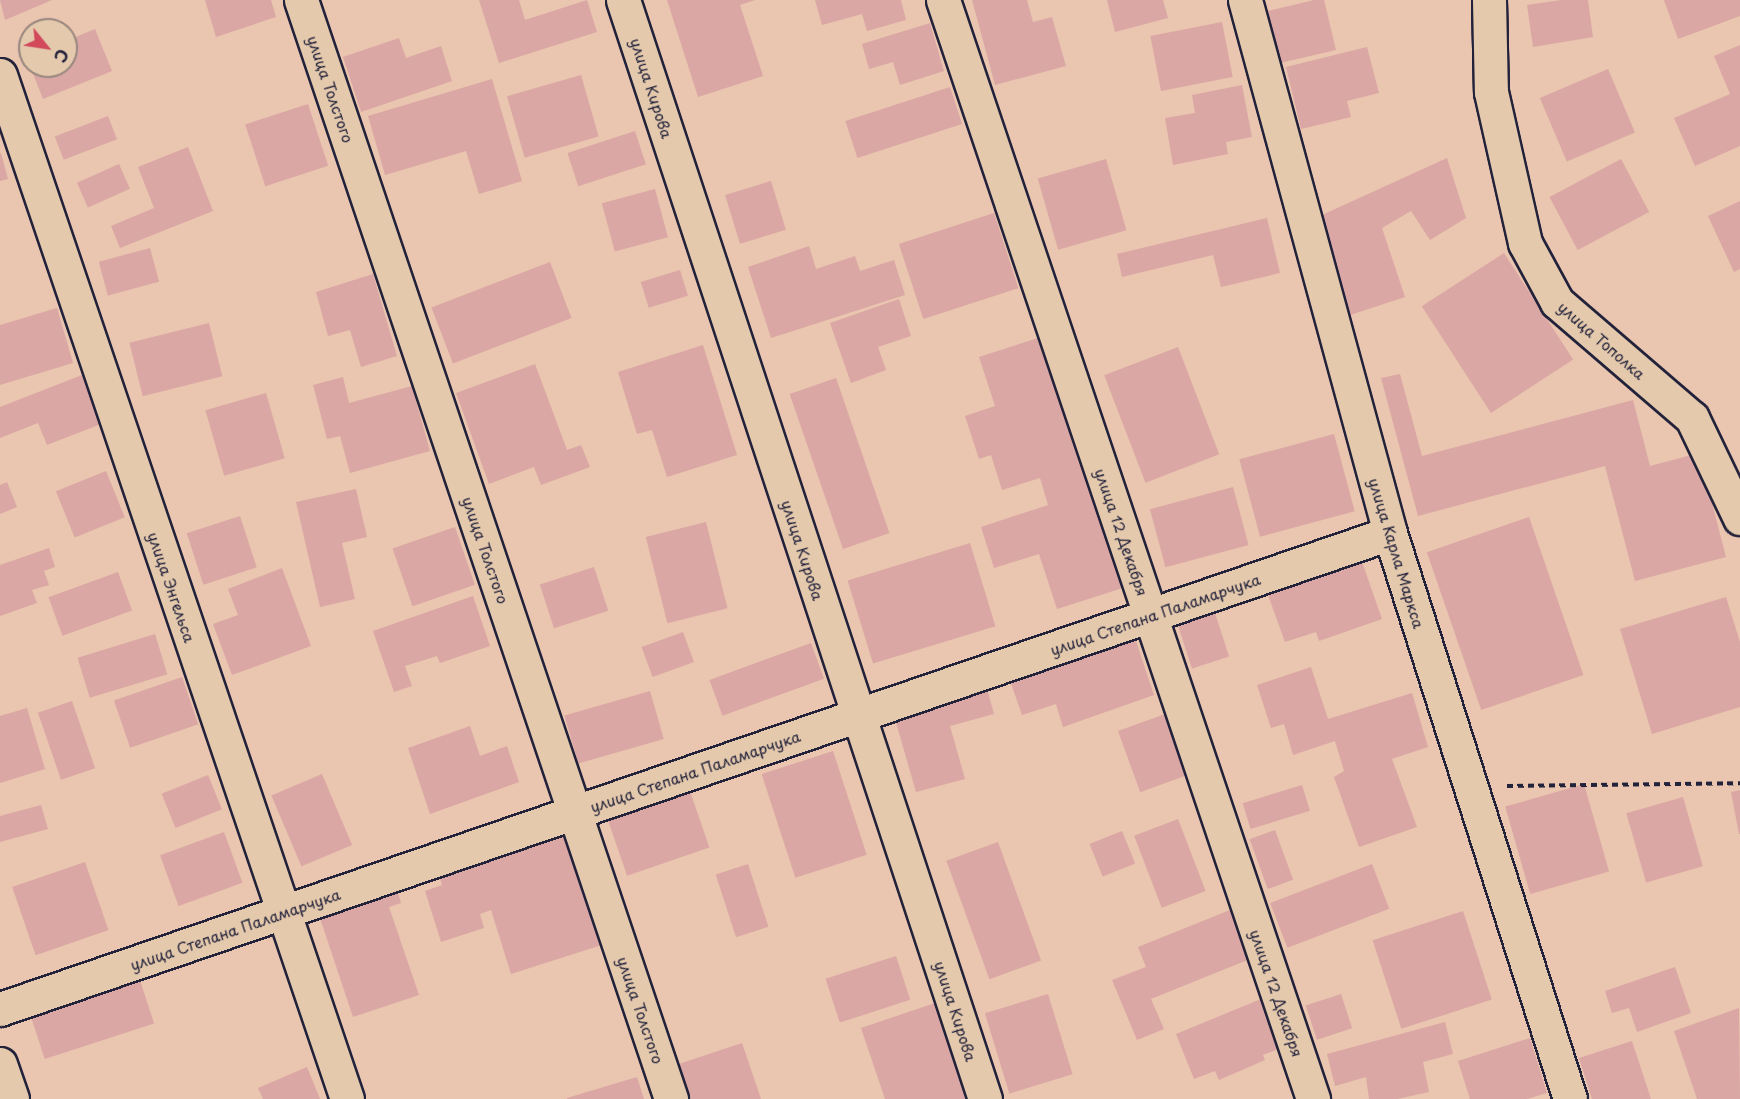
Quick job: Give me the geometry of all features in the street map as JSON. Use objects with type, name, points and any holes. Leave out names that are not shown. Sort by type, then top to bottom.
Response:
[{"type":"street","name":"улица Толстого","points":[[301,0],[671,1099]]},
{"type":"street","name":"улица Кирова","points":[[623,0],[985,1099]]},
{"type":"street","name":"улица 12 Декабря","points":[[943,0],[1313,1099]]},
{"type":"street","name":"улица Карла Маркса","points":[[1245,0],[1390,533],[1570,1099]]},
{"type":"street","name":"улица Тополка","points":[[1489,0],[1491,92],[1525,243],[1557,302],[1692,418],[1740,518]]},
{"type":"street","name":"улица Энгельса","points":[[0,75],[346,1099]]},
{"type":"street","name":"улица Степана Паламарчука","points":[[0,1009],[1390,533]]},
{"type":"street","points":[[0,1064],[12,1099]]},
{"type":"path","points":[[1471,787],[1740,783]]},
{"type":"building","points":[[0,0],[52,0],[5,20]]},
{"type":"building","points":[[205,0],[271,0],[276,17],[216,37]]},
{"type":"building","points":[[479,0],[519,0],[525,20],[587,0],[597,32],[499,63]]},
{"type":"building","points":[[667,0],[755,0],[740,5],[763,76],[698,97]]},
{"type":"building","points":[[815,0],[901,0],[906,20],[867,31],[862,14],[822,25]]},
{"type":"building","points":[[972,0],[1027,0],[1033,22],[1052,17],[1066,66],[995,85]]},
{"type":"building","points":[[1107,0],[1163,0],[1168,18],[1115,32]]},
{"type":"building","points":[[1314,0],[1324,0],[1336,50],[1280,63],[1268,11]]},
{"type":"building","points":[[1561,0],[1588,0],[1593,37],[1533,47],[1527,5]]},
{"type":"building","points":[[1664,0],[1740,0],[1740,16],[1678,39]]},
{"type":"building","points":[[1222,22],[1233,77],[1161,91],[1150,36]]},
{"type":"building","points":[[930,23],[944,71],[900,85],[893,62],[869,69],[862,44]]},
{"type":"building","points":[[95,29],[112,71],[43,99],[35,78],[78,78],[78,36]]},
{"type":"building","points":[[399,38],[406,58],[441,46],[452,81],[361,112],[343,57]]},
{"type":"building","points":[[1740,45],[1740,146],[1695,166],[1674,118],[1730,94],[1714,56]]},
{"type":"building","points":[[1367,47],[1379,93],[1347,101],[1351,117],[1301,129],[1286,67]]},
{"type":"building","points":[[1608,69],[1635,133],[1567,161],[1540,98]]},
{"type":"building","points":[[581,75],[599,137],[525,158],[507,96]]},
{"type":"building","points":[[492,79],[522,181],[479,194],[466,151],[385,175],[368,116]]},
{"type":"building","points":[[1242,85],[1252,137],[1226,142],[1228,154],[1173,165],[1165,118],[1195,113],[1192,95]]},
{"type":"building","points":[[950,87],[962,124],[857,158],[845,121]]},
{"type":"building","points":[[308,104],[328,166],[265,186],[245,124]]},
{"type":"building","points":[[108,116],[117,139],[64,160],[55,136]]},
{"type":"building","points":[[635,131],[646,164],[578,186],[567,153]]},
{"type":"building","points":[[188,147],[213,211],[120,248],[111,226],[154,208],[138,167]]},
{"type":"building","points":[[0,154],[8,179],[0,181]]},
{"type":"building","points":[[1447,158],[1466,218],[1430,240],[1411,211],[1382,228],[1405,297],[1347,316],[1322,215]]},
{"type":"building","points":[[1106,159],[1126,230],[1058,250],[1038,179]]},
{"type":"building","points":[[1621,159],[1649,212],[1578,250],[1549,197]]},
{"type":"building","points":[[119,164],[130,189],[88,207],[77,183]]},
{"type":"building","points":[[771,181],[786,230],[740,244],[725,195]]},
{"type":"building","points":[[655,189],[668,237],[615,252],[602,203]]},
{"type":"building","points":[[1740,201],[1740,269],[1734,272],[1708,216]]},
{"type":"building","points":[[994,213],[1018,288],[923,319],[899,244]]},
{"type":"building","points":[[1267,218],[1280,273],[1221,287],[1213,255],[1122,277],[1117,254]]},
{"type":"building","points":[[809,246],[816,269],[855,256],[860,271],[894,260],[905,295],[771,338],[748,267]]},
{"type":"building","points":[[150,248],[159,282],[108,296],[99,262]]},
{"type":"building","points":[[1504,253],[1573,360],[1491,413],[1422,306]]},
{"type":"building","points":[[550,262],[572,318],[453,364],[431,308]]},
{"type":"building","points":[[680,270],[688,296],[649,308],[641,282]]},
{"type":"building","points":[[373,274],[397,356],[361,367],[350,330],[328,336],[316,292]]},
{"type":"building","points":[[899,299],[911,336],[878,347],[886,370],[851,383],[830,323]]},
{"type":"building","points":[[57,308],[73,363],[0,385],[0,325]]},
{"type":"building","points":[[209,323],[222,376],[143,396],[129,343]]},
{"type":"building","points":[[1044,336],[1132,585],[1057,609],[1039,554],[994,568],[981,527],[1048,505],[1040,478],[1002,490],[991,455],[979,459],[965,416],[995,406],[979,357]]},
{"type":"building","points":[[703,345],[737,455],[667,477],[652,430],[637,434],[618,372]]},
{"type":"building","points":[[1178,347],[1219,454],[1145,483],[1104,375]]},
{"type":"building","points":[[535,364],[567,450],[581,445],[590,467],[541,485],[534,467],[489,484],[456,393]]},
{"type":"building","points":[[1400,374],[1422,456],[1633,400],[1650,466],[1699,453],[1726,557],[1635,581],[1605,466],[1418,516],[1381,378]]},
{"type":"building","points":[[82,375],[101,424],[47,445],[38,423],[0,438],[0,407]]},
{"type":"building","points":[[343,377],[349,403],[412,386],[430,451],[350,473],[340,436],[327,439],[313,385]]},
{"type":"building","points":[[836,378],[889,533],[843,549],[790,394]]},
{"type":"building","points":[[266,393],[285,458],[224,476],[205,410]]},
{"type":"building","points":[[1334,434],[1355,511],[1260,537],[1239,459]]},
{"type":"building","points":[[106,471],[125,517],[75,538],[56,491]]},
{"type":"building","points":[[7,482],[17,507],[0,514],[0,485]]},
{"type":"building","points":[[1233,487],[1249,545],[1165,567],[1150,509]]},
{"type":"building","points":[[356,489],[367,537],[342,543],[355,599],[320,607],[296,502]]},
{"type":"building","points":[[240,516],[257,567],[203,585],[187,533]]},
{"type":"building","points":[[1529,517],[1583,675],[1481,710],[1427,552]]},
{"type":"building","points":[[706,522],[728,608],[667,623],[646,537]]},
{"type":"building","points":[[455,527],[475,585],[412,606],[393,548]]},
{"type":"building","points":[[970,543],[995,626],[873,664],[848,580]]},
{"type":"building","points":[[49,548],[55,567],[44,571],[49,585],[32,590],[37,603],[0,616],[0,565]]},
{"type":"building","points":[[1362,562],[1382,619],[1319,641],[1316,632],[1285,642],[1268,595]]},
{"type":"building","points":[[594,567],[608,611],[554,628],[540,585]]},
{"type":"building","points":[[282,568],[311,646],[232,675],[213,624],[238,615],[228,589]]},
{"type":"building","points":[[118,572],[132,611],[62,636],[48,597]]},
{"type":"building","points":[[473,596],[490,646],[440,663],[437,656],[405,666],[412,686],[394,692],[373,631]]},
{"type":"building","points":[[1726,597],[1740,642],[1740,707],[1652,734],[1620,629]]},
{"type":"building","points":[[1213,607],[1229,656],[1192,669],[1176,619]]},
{"type":"building","points":[[1132,629],[1154,695],[1063,727],[1056,704],[1022,715],[1007,672]]},
{"type":"building","points":[[683,632],[694,662],[653,677],[642,647]]},
{"type":"building","points":[[155,634],[167,674],[90,698],[78,658]]},
{"type":"building","points":[[811,643],[824,679],[723,716],[710,680]]},
{"type":"building","points":[[1311,667],[1328,719],[1412,693],[1428,747],[1392,759],[1417,827],[1359,847],[1334,777],[1344,771],[1335,741],[1293,755],[1284,724],[1271,728],[1257,685]]},
{"type":"building","points":[[182,677],[198,724],[130,748],[114,700]]},
{"type":"building","points":[[986,685],[994,714],[950,726],[965,779],[916,792],[893,712]]},
{"type":"building","points":[[650,691],[664,739],[578,764],[564,716]]},
{"type":"building","points":[[72,701],[95,768],[61,780],[38,713]]},
{"type":"building","points":[[27,708],[45,769],[0,783],[0,716]]},
{"type":"building","points":[[1165,714],[1187,775],[1140,792],[1118,731]]},
{"type":"building","points":[[470,726],[480,756],[507,746],[519,782],[430,814],[408,748]]},
{"type":"building","points":[[833,751],[867,855],[795,878],[762,774]]},
{"type":"building","points":[[682,768],[709,847],[627,876],[600,796]]},
{"type":"building","points":[[322,774],[352,845],[301,866],[271,795]]},
{"type":"building","points":[[208,775],[222,809],[176,828],[162,794]]},
{"type":"building","points":[[1584,784],[1609,871],[1530,894],[1505,807]]},
{"type":"building","points":[[1302,785],[1310,811],[1251,829],[1243,803]]},
{"type":"building","points":[[1740,790],[1740,834],[1739,834],[1731,792]]},
{"type":"building","points":[[1683,797],[1703,866],[1646,882],[1626,813]]},
{"type":"building","points":[[41,805],[48,829],[0,842],[0,816]]},
{"type":"building","points":[[1178,819],[1206,891],[1162,908],[1134,836]]},
{"type":"building","points":[[551,824],[575,840],[608,943],[511,974],[491,910],[480,914],[484,928],[441,942],[425,891],[442,885],[437,868]]},
{"type":"building","points":[[1275,830],[1293,880],[1268,889],[1250,839]]},
{"type":"building","points":[[1122,831],[1135,863],[1103,877],[1090,844]]},
{"type":"building","points":[[224,832],[242,883],[179,906],[160,855]]},
{"type":"building","points":[[998,842],[1041,960],[989,979],[946,861]]},
{"type":"building","points":[[85,862],[108,930],[36,955],[12,887]]},
{"type":"building","points":[[748,864],[768,927],[736,937],[716,875]]},
{"type":"building","points":[[1372,864],[1389,909],[1287,948],[1270,903]]},
{"type":"building","points":[[395,883],[401,903],[389,907],[419,995],[353,1017],[317,909]]},
{"type":"building","points":[[1230,910],[1250,959],[1151,999],[1164,1029],[1137,1040],[1112,980],[1146,967],[1138,947]]},
{"type":"building","points":[[1463,911],[1492,999],[1401,1029],[1373,940]]},
{"type":"building","points":[[896,956],[910,1000],[840,1023],[826,979]]},
{"type":"building","points":[[1675,967],[1691,1013],[1637,1032],[1629,1008],[1612,1013],[1605,991]]},
{"type":"building","points":[[138,974],[154,1023],[45,1059],[29,1010]]},
{"type":"building","points":[[1048,994],[1073,1074],[1009,1094],[985,1013]]},
{"type":"building","points":[[1341,994],[1352,1028],[1317,1040],[1306,1005]]},
{"type":"building","points":[[1261,999],[1281,1048],[1263,1055],[1265,1060],[1219,1080],[1215,1071],[1194,1079],[1176,1034]]},
{"type":"building","points":[[935,1003],[967,1099],[885,1099],[861,1028]]},
{"type":"building","points":[[1739,1008],[1740,1099],[1697,1099],[1674,1031]]},
{"type":"building","points":[[1445,1022],[1453,1054],[1423,1062],[1429,1092],[1397,1099],[1369,1099],[1366,1077],[1335,1086],[1327,1054]]},
{"type":"building","points":[[1530,1038],[1547,1093],[1527,1099],[1470,1099],[1458,1061]]},
{"type":"building","points":[[1632,1041],[1651,1099],[1592,1099],[1579,1058]]},
{"type":"building","points":[[742,1043],[761,1099],[691,1099],[679,1064]]},
{"type":"building","points":[[307,1067],[320,1099],[263,1099],[258,1088]]},
{"type":"building","points":[[637,1077],[644,1099],[567,1099],[567,1098]]}]
